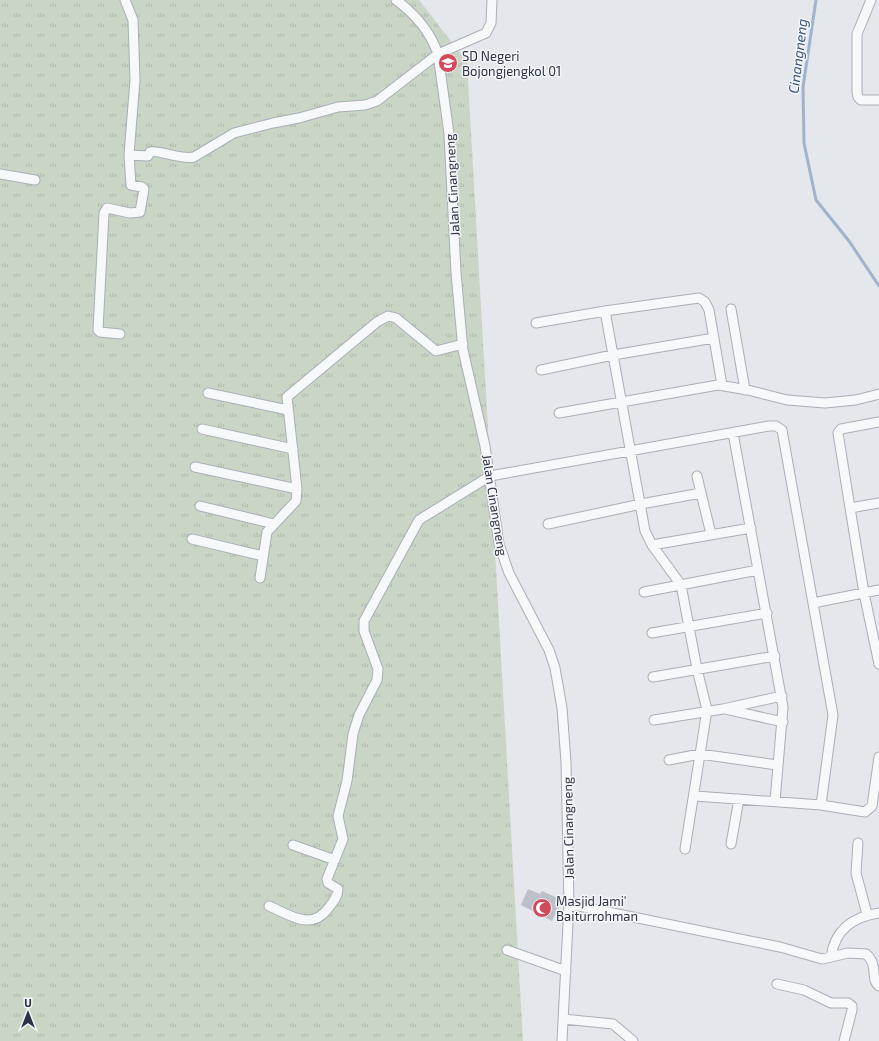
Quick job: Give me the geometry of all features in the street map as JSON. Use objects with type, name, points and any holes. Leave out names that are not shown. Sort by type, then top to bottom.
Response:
[{"type":"street","points":[[120,334],[100,332],[98,330],[105,210],[136,213],[140,212],[142,208],[144,189],[142,187],[132,185],[129,155],[135,80],[133,20],[125,0]]},
{"type":"street","name":"Jalan Cinangneng","points":[[396,0],[414,15],[426,30],[434,42],[438,54],[449,134],[456,273],[463,344],[490,476],[499,544],[503,560],[518,593],[541,632],[549,650],[555,668],[562,708],[566,762],[569,904],[562,1041]]},
{"type":"street","points":[[129,155],[148,156],[150,152],[153,151],[169,156],[188,158],[194,157],[234,133],[299,118],[338,107],[365,105],[377,101],[438,54],[486,33],[491,23],[492,0]]},
{"type":"street","points":[[871,0],[856,34],[857,92],[858,97],[861,100],[879,100]]},
{"type":"street","points":[[0,174],[35,180]]},
{"type":"street","points":[[536,323],[605,311],[699,298],[705,302],[709,310],[722,386]]},
{"type":"street","points":[[731,310],[745,390]]},
{"type":"street","points":[[605,311],[645,531],[652,545],[681,585],[697,669],[707,710],[686,849]]},
{"type":"street","points":[[260,578],[267,532],[296,502],[297,489],[287,397],[293,390],[377,322],[388,316],[396,318],[436,351],[463,344]]},
{"type":"street","points":[[541,370],[613,355],[714,338]]},
{"type":"street","points":[[559,413],[622,401],[722,386],[787,400],[825,403],[856,400],[879,394]]},
{"type":"street","points":[[208,393],[288,410]]},
{"type":"street","points":[[879,422],[841,429],[838,433],[864,593],[879,663]]},
{"type":"street","points":[[269,906],[304,920],[312,921],[319,918],[328,909],[338,894],[336,888],[328,883],[327,879],[344,839],[338,816],[347,781],[353,734],[359,715],[377,680],[378,669],[364,631],[364,621],[418,520],[490,476],[631,452],[769,426],[776,426],[782,430],[833,715],[821,805]]},
{"type":"street","points":[[202,429],[292,449]]},
{"type":"street","points":[[733,433],[782,696],[783,722],[777,765],[775,801]]},
{"type":"street","points":[[195,467],[297,489]]},
{"type":"street","points":[[698,476],[711,534]]},
{"type":"street","points":[[548,524],[701,493]]},
{"type":"street","points":[[850,508],[879,503]]},
{"type":"street","points":[[200,506],[274,524]]},
{"type":"street","points":[[652,545],[750,528]]},
{"type":"street","points":[[192,539],[263,556]]},
{"type":"street","points":[[644,592],[758,570]]},
{"type":"street","points":[[813,603],[879,590]]},
{"type":"street","points":[[652,633],[690,628],[767,613]]},
{"type":"street","points":[[653,677],[775,656]]},
{"type":"street","points":[[654,720],[707,710],[722,709],[782,696]]},
{"type":"street","points":[[722,709],[783,722]]},
{"type":"street","points":[[669,760],[700,754],[777,765]]},
{"type":"street","points":[[695,796],[821,805],[865,812],[872,806],[879,757]]},
{"type":"street","points":[[731,844],[739,799]]},
{"type":"street","points":[[858,843],[856,873],[867,914]]},
{"type":"street","points":[[293,845],[335,860]]},
{"type":"street","points":[[569,904],[780,947],[822,960],[848,953],[866,954],[875,963],[876,982],[879,986]]},
{"type":"street","points":[[831,957],[832,948],[839,934],[848,925],[867,914],[879,913]]},
{"type":"street","points":[[507,950],[566,971]]},
{"type":"street","points":[[777,984],[804,990],[831,1003],[848,1003],[852,1006],[844,1041]]},
{"type":"street","points":[[563,1019],[613,1024],[633,1041]]},
{"type":"green space","points":[[0,0],[419,0],[467,62],[523,1041],[0,1041]]},
{"type":"building","name":"Masjid Jami' Baiturrohman","points":[[528,889],[540,894],[542,891],[562,900],[552,921],[521,905]]},
{"type":"waterway","name":"Cinangneng","points":[[816,0],[803,87],[804,143],[816,200],[849,241],[879,286]]},
{"type":"place","name":"SD Negeri Bojongjengkol 01","points":[[448,63]]},
{"type":"place","name":"Masjid Jami' Baiturrohman","points":[[542,908]]}]
